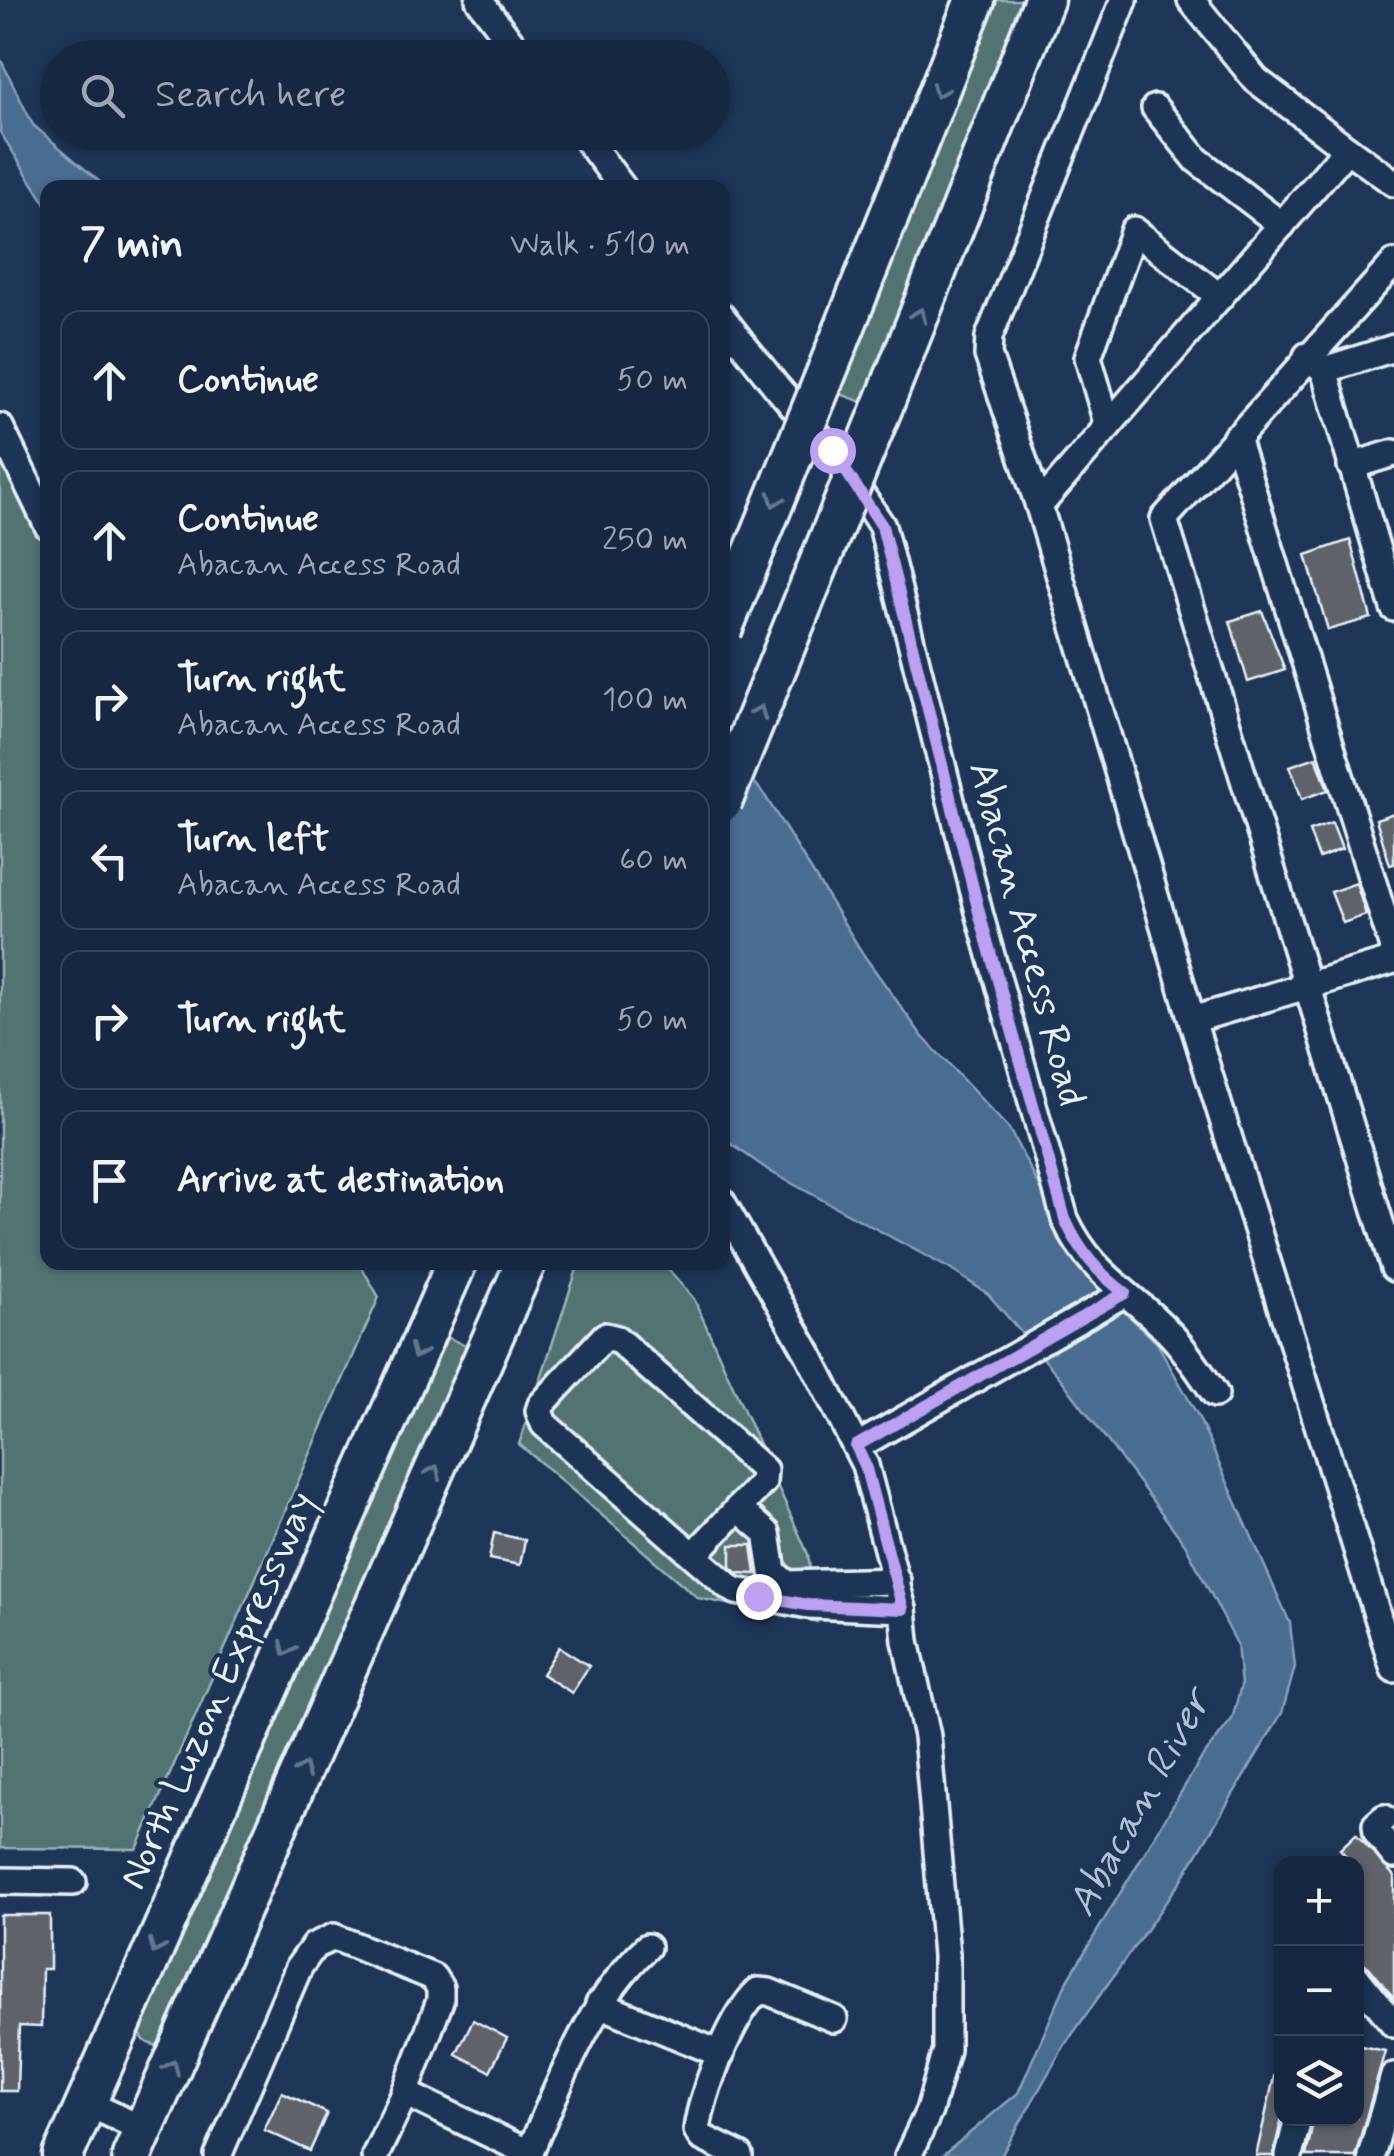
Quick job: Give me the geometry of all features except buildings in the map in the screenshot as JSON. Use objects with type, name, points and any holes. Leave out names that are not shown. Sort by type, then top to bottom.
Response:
[{"type":"highway","points":[[730,610],[976,0]]},
{"type":"highway","points":[[730,782],[1044,0]]},
{"type":"highway","name":"North Luzon Expressway","points":[[63,2156],[453,1270]]},
{"type":"highway","points":[[138,2143],[523,1270]]},
{"type":"street","points":[[480,0],[510,40]]},
{"type":"street","points":[[1124,0],[989,336],[988,355],[1039,506],[1192,1020],[1394,1669]]},
{"type":"street","points":[[1192,0],[1256,80],[1394,183]]},
{"type":"street","points":[[1155,108],[1197,160],[1282,225]]},
{"type":"street","points":[[1039,506],[1347,149]]},
{"type":"street","points":[[594,150],[617,180]]},
{"type":"street","points":[[1108,426],[1088,358],[1134,230],[1220,297]]},
{"type":"street","points":[[1394,263],[1316,363],[1236,437],[1164,519],[1394,1268]]},
{"type":"street","name":"Abacan Access Road","points":[[730,327],[832,450],[882,526],[980,916],[1065,1219],[1077,1245],[1101,1274],[1120,1295],[1173,1336],[1215,1394]]},
{"type":"street","points":[[1316,363],[1394,348]]},
{"type":"street","points":[[1316,363],[1386,552],[1394,608]]},
{"type":"street","points":[[0,426],[40,509]]},
{"type":"street","points":[[1236,437],[1394,951]]},
{"type":"street","points":[[1351,466],[1394,452]]},
{"type":"street","points":[[1192,1020],[1394,960]]},
{"type":"street","points":[[730,1216],[800,1338],[865,1465],[903,1609],[927,1736],[946,1955],[946,2050],[929,2111],[908,2156]]},
{"type":"street","points":[[856,1446],[1120,1295]]},
{"type":"street","points":[[694,1556],[762,1482],[762,1466],[617,1339],[605,1336],[540,1406],[544,1424],[728,1586],[744,1594],[808,1605],[903,1609]]},
{"type":"street","points":[[738,1508],[766,1533],[774,1572],[787,1584],[897,1581]]},
{"type":"street","points":[[1387,1826],[1394,1856]]},
{"type":"street","points":[[0,1882],[73,1882]]},
{"type":"street","points":[[218,2156],[299,1966],[314,1946],[334,1937],[433,1977],[440,1988],[440,2000],[406,2093],[375,2156]]},
{"type":"street","points":[[406,2093],[529,2155],[599,2004],[618,1975],[647,1947]]},
{"type":"street","points":[[1364,1987],[1394,2024]]},
{"type":"street","points":[[740,2156],[701,2137],[697,2130],[721,2054],[749,1999],[758,1991],[769,1992],[834,2019]]},
{"type":"street","points":[[599,2004],[721,2054]]},
{"type":"street","points":[[1371,2156],[1394,2076]]},
{"type":"street","points":[[87,2103],[138,2143]]},
{"type":"street","points":[[1289,2156],[1296,2126]]},
{"type":"green space","points":[[988,0],[1028,0],[870,405],[835,392]]},
{"type":"green space","points":[[0,420],[40,518],[40,1270],[363,1270],[379,1297],[137,1849],[0,1848]]},
{"type":"green space","points":[[577,1270],[669,1270],[694,1299],[808,1554],[817,1622],[698,1598],[519,1444]]},
{"type":"green space","points":[[441,1334],[474,1350],[164,2045],[148,2043],[140,2033],[139,2022]]},
{"type":"water","points":[[0,58],[33,125],[40,131],[40,150],[62,150],[98,180],[40,180],[40,195],[0,132]]},
{"type":"water","points":[[730,754],[764,794],[863,954],[922,1036],[1009,1129],[1087,1276],[1157,1343],[1198,1416],[1290,1623],[1295,1667],[1282,1713],[1182,1879],[1064,2046],[1001,2156],[942,2156],[1018,2093],[1066,1983],[1201,1759],[1232,1719],[1241,1686],[1237,1644],[1185,1544],[1061,1379],[988,1294],[950,1269],[771,1172],[730,1143]]},
{"type":"route","points":[[758,1596],[808,1605],[903,1609],[865,1465],[856,1446],[1125,1293],[1101,1274],[1077,1245],[1065,1219],[980,916],[882,526],[832,450]]},
{"type":"water label","name":"Abacan River","points":[[1140,1804]]}]
